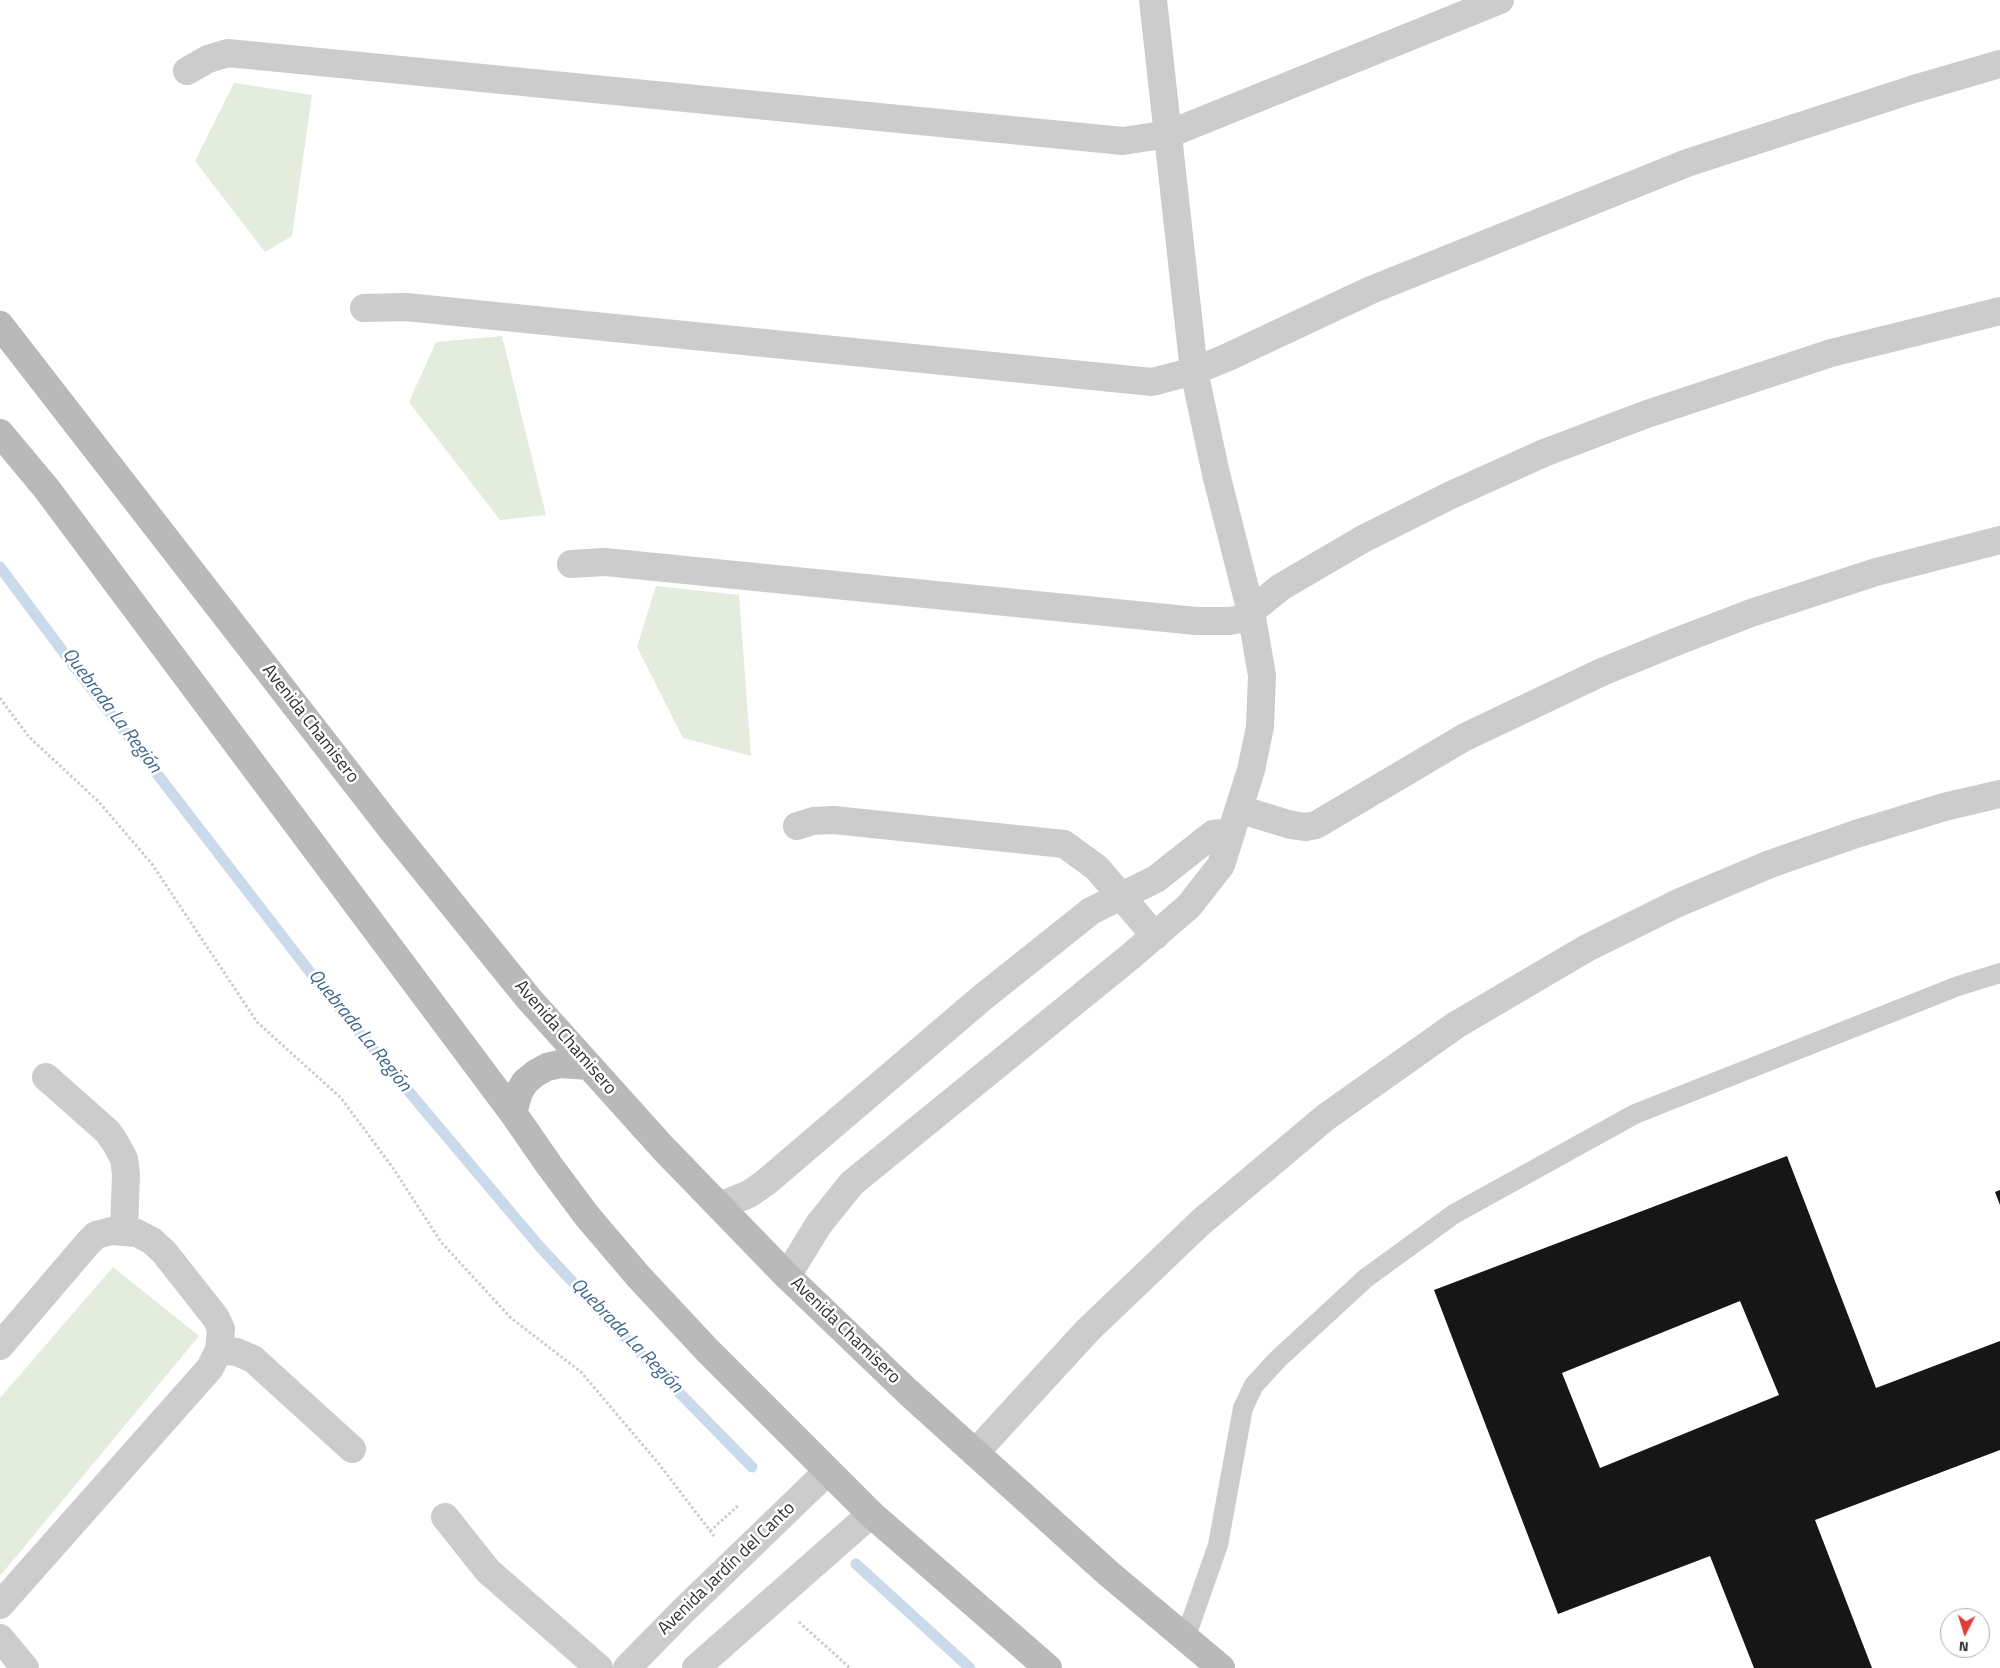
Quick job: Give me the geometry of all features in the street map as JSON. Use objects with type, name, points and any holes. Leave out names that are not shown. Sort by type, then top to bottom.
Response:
[{"type":"street","points":[[787,1276],[819,1224],[852,1183],[1155,936],[1189,906],[1221,865],[1251,770],[1260,727],[1262,675],[1251,612],[1216,474],[1194,371],[1154,0]]},
{"type":"street","points":[[187,71],[208,59],[228,53],[1123,141],[1168,134],[1500,0]]},
{"type":"street","points":[[364,308],[406,307],[1152,382],[1194,371],[1370,290],[1687,163],[1914,89],[2000,64]]},
{"type":"street","points":[[571,564],[605,562],[1196,620],[1230,621],[1241,619],[1281,587],[1363,539],[1544,453],[1647,414],[1822,356],[2000,311]]},
{"type":"street","name":"Avenida Chamisero","points":[[0,325],[392,830],[524,992],[663,1148],[787,1276],[975,1453],[1185,1639],[1221,1668]]},
{"type":"street","points":[[0,433],[46,488],[582,1208],[638,1276],[707,1350],[871,1514],[1048,1668]]},
{"type":"street","points":[[720,1206],[758,1189],[838,1123],[983,997],[1091,911],[1156,879],[1213,834],[1235,821],[1306,827],[1316,825],[1465,737],[1602,672],[1751,613],[1876,572],[2000,540]]},
{"type":"street","points":[[975,1453],[1088,1330],[1201,1222],[1326,1117],[1456,1025],[1520,985],[1587,948],[1686,900],[1770,864],[1856,834],[1944,807],[2000,794]]},
{"type":"street","points":[[797,826],[813,820],[834,820],[1064,844],[1097,868],[1155,936]]},
{"type":"street","points":[[513,1113],[519,1092],[525,1082],[547,1067],[560,1064],[589,1066]]},
{"type":"street","points":[[46,1077],[108,1132],[124,1159],[126,1174],[124,1231]]},
{"type":"street","points":[[0,1346],[88,1243],[96,1235],[110,1231],[124,1231],[137,1234],[152,1241],[170,1259],[216,1318],[221,1329],[219,1350],[210,1368],[0,1605]]},
{"type":"street","points":[[219,1350],[237,1352],[253,1359],[352,1449]]},
{"type":"street","name":"Avenida Jardín del Canto","points":[[627,1668],[828,1471]]},
{"type":"street","points":[[696,1668],[871,1514]]},
{"type":"street","points":[[445,1517],[488,1571],[600,1668]]},
{"type":"street","points":[[0,1638],[26,1668]]},
{"type":"lane","points":[[1185,1639],[1218,1545],[1243,1408],[1254,1385],[1278,1359],[1366,1278],[1454,1214],[1635,1114],[1958,986],[2000,973]]},
{"type":"path","points":[[0,698],[29,737],[98,801],[152,864],[257,1022],[341,1098],[392,1168],[441,1242],[511,1318],[580,1372],[659,1464],[735,1562]]},
{"type":"path","points":[[710,1531],[745,1500]]},
{"type":"path","points":[[775,1600],[850,1668]]},
{"type":"green space","points":[[234,83],[312,95],[292,236],[265,252],[195,161]]},
{"type":"green space","points":[[502,336],[546,515],[500,520],[409,402],[436,342]]},
{"type":"green space","points":[[656,586],[739,595],[751,756],[683,738],[637,647]]},
{"type":"green space","points":[[113,1267],[199,1336],[0,1576],[0,1398]]},
{"type":"building","points":[[1787,1156],[1876,1388],[2000,1341],[2000,1450],[1815,1520],[1872,1668],[1754,1668],[1710,1556],[1558,1614],[1434,1290]],"holes":[[[1740,1301],[1779,1395],[1600,1468],[1562,1373]]]},
{"type":"building","points":[[2000,1190],[2000,1205],[1995,1192]]},
{"type":"waterway","name":"Quebrada La Región","points":[[0,567],[73,665],[320,985],[426,1112],[540,1247],[608,1320],[752,1467]]},
{"type":"waterway","name":"Quebrada La Región","points":[[856,1564],[970,1668]]}]
